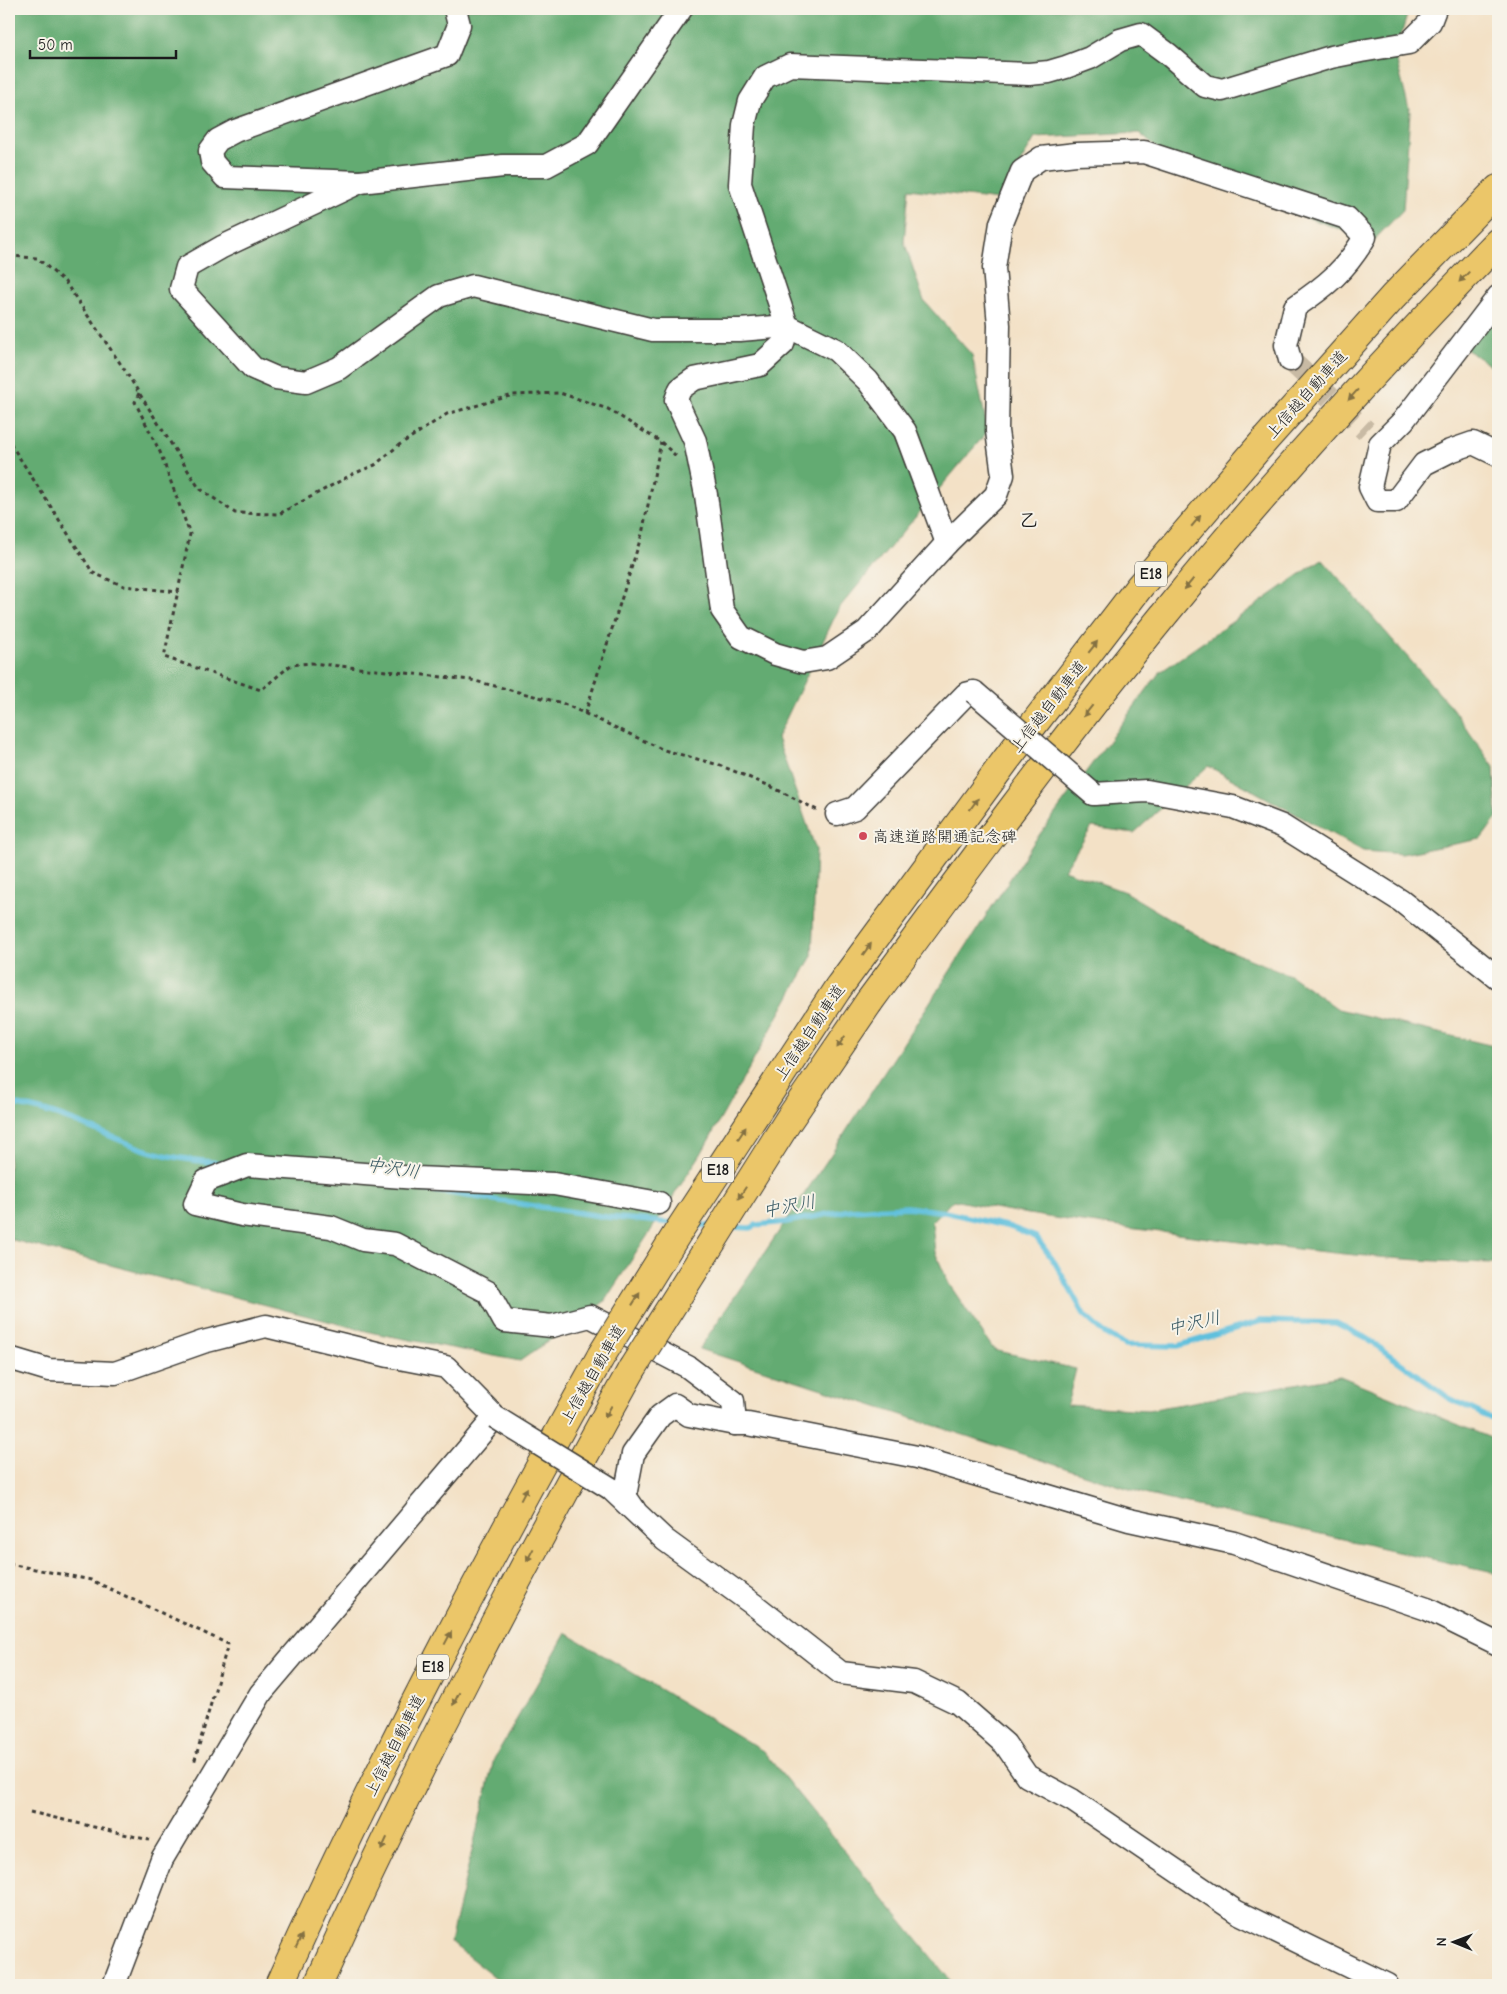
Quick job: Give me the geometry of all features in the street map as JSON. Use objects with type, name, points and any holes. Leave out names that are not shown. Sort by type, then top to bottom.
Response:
[{"type":"highway","name":"上信越自動車道","points":[[280,1985],[369,1794],[445,1642],[525,1492],[601,1356],[683,1224],[838,988],[1000,768],[1140,586],[1264,440],[1393,297],[1498,189]]},
{"type":"highway","name":"上信越自動車道","points":[[318,1985],[403,1803],[557,1505],[632,1369],[788,1121],[869,1002],[1031,783],[1167,611],[1292,463],[1418,324],[1498,242]]},
{"type":"street","points":[[455,9],[459,25],[447,55],[235,131],[218,140],[210,151],[212,162],[224,177],[360,182],[502,166],[546,166],[587,144],[681,9]]},
{"type":"street","points":[[1290,360],[1286,345],[1295,307],[1327,285],[1354,256],[1365,236],[1347,218],[1144,152],[1076,154],[1041,158],[1022,171],[1001,223],[994,268],[998,325],[997,431],[1003,475],[996,495],[947,543],[867,631],[826,658],[803,662],[775,654],[741,637],[722,610],[703,481],[695,441],[676,400],[680,389],[694,379],[760,365],[783,344],[787,326],[740,184],[744,125],[750,101],[765,78],[790,65],[1029,74],[1049,72],[1090,58],[1120,40],[1141,34],[1168,54],[1205,86],[1222,90],[1331,57],[1409,43],[1430,22],[1435,9]]},
{"type":"street","points":[[360,182],[222,247],[187,267],[181,289],[253,368],[276,378],[306,382],[339,368],[439,296],[474,286],[652,330],[740,330],[787,326],[836,350],[868,382],[905,431],[947,543]]},
{"type":"street","points":[[1498,297],[1490,323],[1404,421],[1373,437],[1370,487],[1377,501],[1396,501],[1424,464],[1450,451],[1473,443],[1498,455]]},
{"type":"street","points":[[837,814],[855,808],[966,694],[974,692],[1092,794],[1147,791],[1233,807],[1282,826],[1401,901],[1498,978]]},
{"type":"street","points":[[659,1203],[554,1184],[416,1178],[246,1165],[206,1181],[195,1204],[242,1215],[331,1227],[363,1240],[395,1244],[488,1292],[504,1321],[552,1326],[590,1316],[688,1367],[733,1401],[735,1424]]},
{"type":"street","points":[[9,1358],[49,1370],[115,1373],[203,1342],[266,1326],[389,1356],[446,1367],[495,1417],[610,1488],[665,1540],[757,1607],[841,1674],[914,1682],[958,1702],[1005,1744],[1027,1776],[1072,1800],[1237,1912],[1387,1985]]},
{"type":"street","points":[[665,1540],[631,1505],[625,1496],[633,1454],[660,1416],[675,1405],[689,1415],[735,1424],[748,1424],[917,1457],[1129,1520],[1234,1543],[1426,1609],[1498,1644]]},
{"type":"street","points":[[114,1985],[162,1859],[261,1693],[495,1417]]},
{"type":"path","points":[[9,256],[36,258],[65,282],[139,393],[199,488],[235,513],[279,514],[353,474],[375,465],[399,445],[447,414],[513,396],[560,393],[608,409],[661,442],[703,481]]},
{"type":"path","points":[[139,393],[135,402],[160,452],[190,534],[164,657],[261,690],[291,665],[311,663],[472,680],[562,703],[664,750],[719,764],[770,786],[812,809],[837,814]]},
{"type":"path","points":[[9,436],[12,446],[93,573],[124,586],[178,592]]},
{"type":"path","points":[[585,714],[642,534],[661,442]]},
{"type":"path","points":[[9,1564],[91,1580],[228,1644],[192,1768]]},
{"type":"path","points":[[30,1812],[170,1845]]},
{"type":"green space","points":[[9,9],[1409,9],[1395,55],[1410,113],[1403,210],[1373,241],[1188,175],[1139,133],[1035,138],[998,200],[909,189],[904,241],[924,301],[972,355],[988,431],[839,608],[777,738],[816,850],[812,956],[701,1154],[604,1302],[520,1361],[374,1333],[9,1239]]},
{"type":"green space","points":[[1498,307],[1498,371],[1460,345]]},
{"type":"green space","points":[[1322,559],[1452,708],[1494,767],[1497,818],[1481,839],[1402,854],[1363,851],[1208,766],[1134,833],[1092,827],[1064,870],[1125,892],[1212,944],[1290,975],[1338,1009],[1498,1047],[1498,1263],[1422,1260],[1307,1250],[1072,1221],[953,1200],[932,1222],[935,1252],[949,1284],[994,1350],[1076,1369],[1067,1405],[1148,1410],[1340,1376],[1498,1441],[1498,1574],[1148,1495],[699,1349],[828,1159],[1034,842],[1159,673]]},
{"type":"green space","points":[[566,1633],[763,1751],[954,1985],[505,1985],[450,1942],[494,1759]]},
{"type":"waterway","name":"中沢川","points":[[9,1104],[59,1116],[140,1148],[161,1154],[183,1159],[227,1164]]},
{"type":"waterway","name":"中沢川","points":[[422,1189],[607,1217],[673,1223]]},
{"type":"waterway","name":"中沢川","points":[[730,1227],[751,1228],[756,1225],[786,1222],[850,1210],[907,1207],[945,1212],[1010,1227],[1036,1237],[1055,1263],[1085,1316],[1104,1333],[1125,1345],[1178,1346],[1261,1321],[1336,1323],[1366,1338],[1449,1398],[1498,1422]]},
{"type":"waterway","name":"中沢川","points":[[692,1225],[713,1226]]},
{"type":"tunnel","points":[[1290,360],[1366,431]]},
{"type":"place","name":"高速道路開通記念碑","points":[[863,836]]},
{"type":"district","name":"乙","points":[[1028,519]]}]
